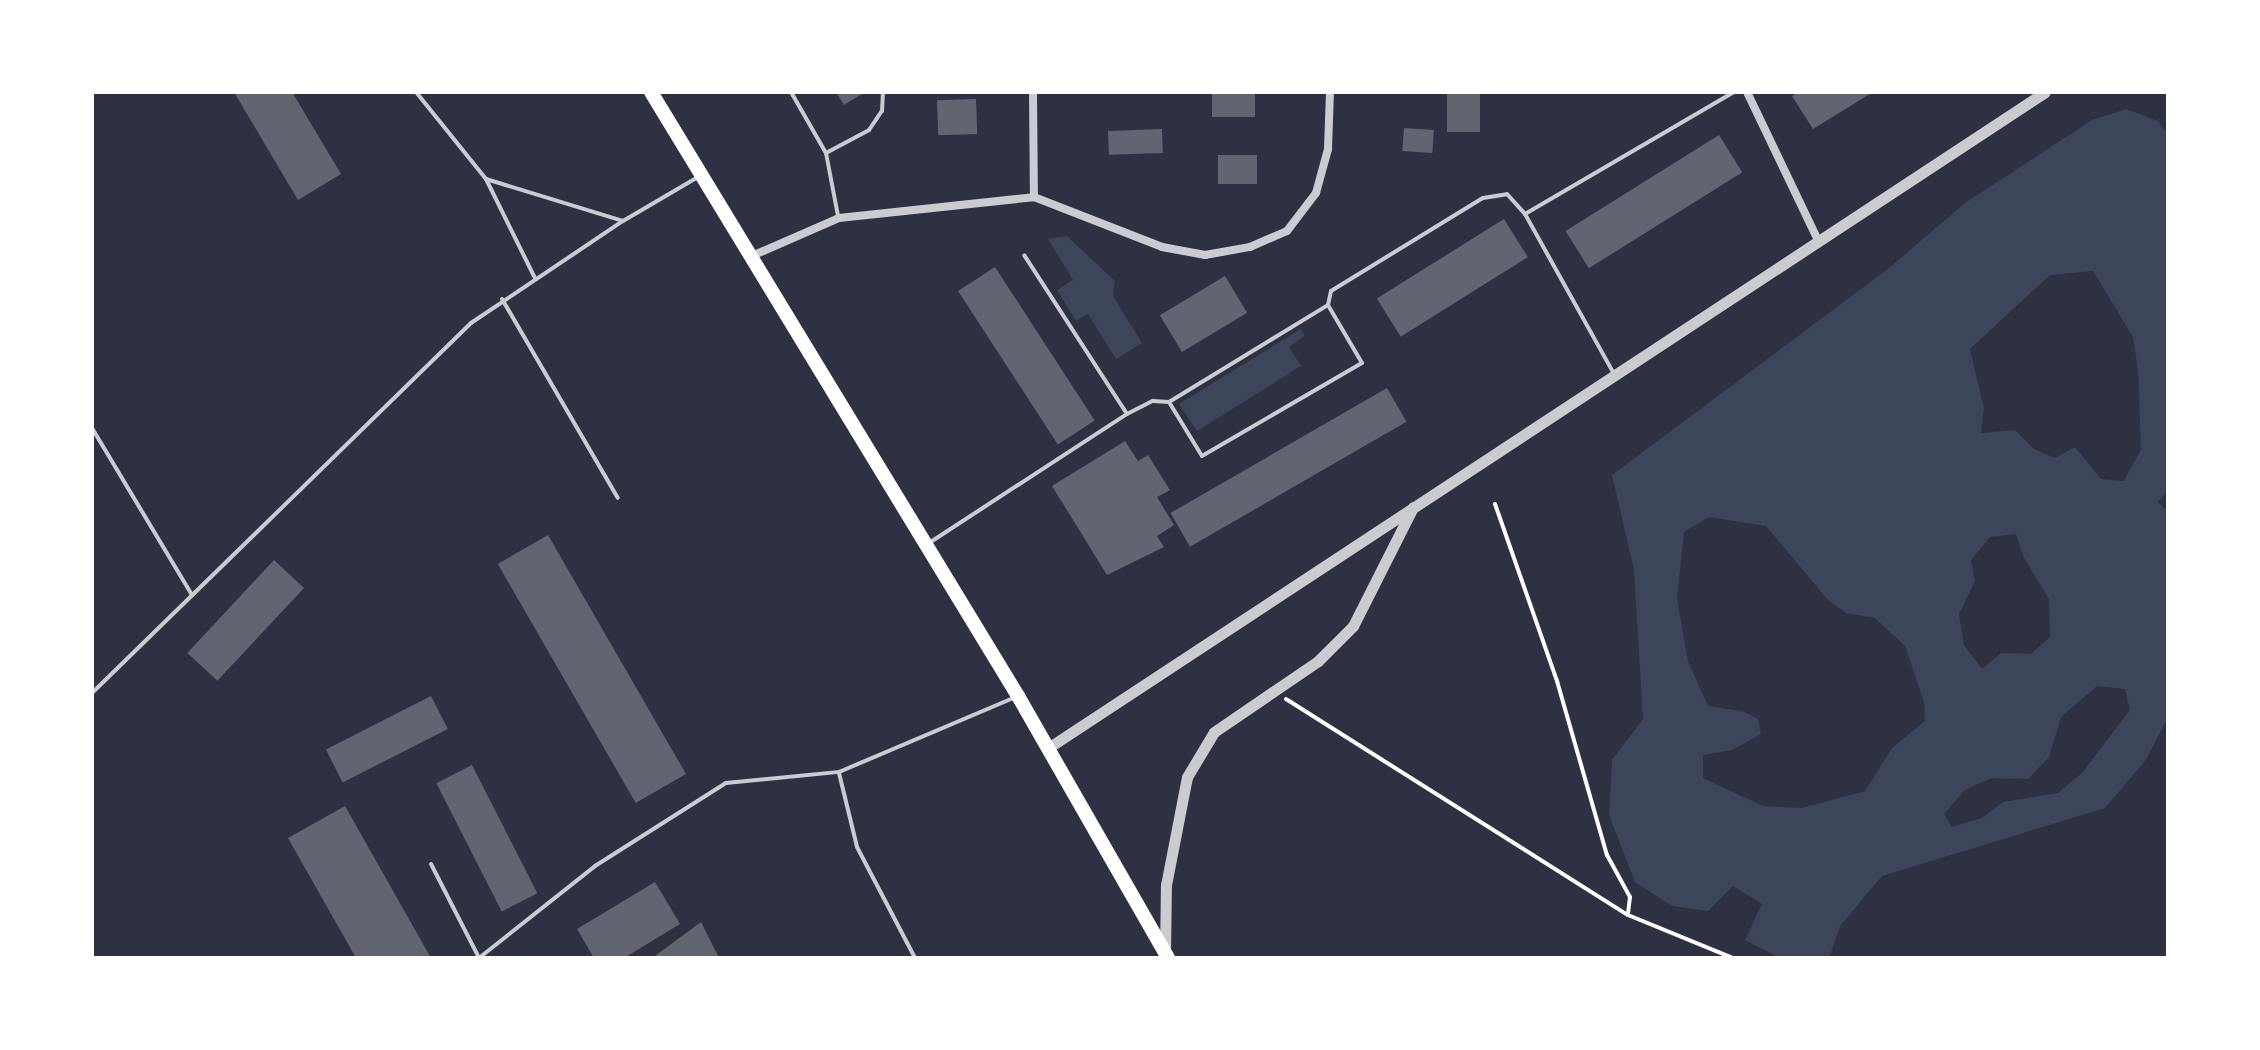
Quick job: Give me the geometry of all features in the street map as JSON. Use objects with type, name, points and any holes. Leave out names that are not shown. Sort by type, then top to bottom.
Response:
[{"type":"main road","points":[[651,92],[754,255],[1018,696],[1166,956]]},
{"type":"street","points":[[1033,92],[1034,197]]},
{"type":"street","points":[[754,255],[839,218],[1034,197],[1162,247],[1205,255],[1250,247],[1287,231],[1316,193],[1328,149],[1330,92]]},
{"type":"street","points":[[1747,92],[1819,242]]},
{"type":"street","points":[[1048,748],[2045,92]]},
{"type":"street","points":[[1166,956],[1166,885],[1187,777],[1214,732],[1274,692],[1353,626],[1415,504]]},
{"type":"lane","points":[[416,92],[486,179],[535,278]]},
{"type":"lane","points":[[791,92],[826,153],[839,218]]},
{"type":"lane","points":[[826,153],[869,130],[882,111],[883,92]]},
{"type":"lane","points":[[1525,214],[1734,92]]},
{"type":"lane","points":[[92,693],[471,323],[502,299],[623,221],[704,173]]},
{"type":"lane","points":[[486,179],[623,221]]},
{"type":"lane","points":[[1169,402],[1202,456],[1362,363],[1328,305],[1331,291],[1483,198],[1507,194],[1525,214],[1616,376]]},
{"type":"lane","points":[[1024,255],[1127,414]]},
{"type":"lane","points":[[502,299],[618,498]]},
{"type":"lane","points":[[927,545],[1127,414],[1153,401],[1169,402],[1328,305]]},
{"type":"lane","points":[[92,428],[192,595]]},
{"type":"lane","points":[[431,864],[479,958],[621,848],[726,783],[839,772],[1018,696]]},
{"type":"lane","points":[[839,772],[857,847],[915,958]]},
{"type":"path","points":[[1495,504],[1557,681],[1607,855],[1630,897],[1628,915]]},
{"type":"path","points":[[1274,692],[1628,915],[1733,958]]},
{"type":"shaded area","points":[[2126,109],[2158,121],[2168,135],[2168,490],[2158,502],[2168,512],[2168,718],[2145,761],[2105,808],[1882,876],[1840,926],[1829,958],[1780,958],[1745,940],[1762,904],[1733,886],[1708,911],[1672,906],[1635,882],[1609,815],[1612,760],[1643,719],[1634,570],[1612,475],[1889,268],[1965,203],[2092,120]],"holes":[[[2093,271],[2133,337],[2138,370],[2141,449],[2124,481],[2101,479],[2075,447],[2055,458],[2034,449],[2015,430],[1981,433],[1984,408],[1970,349],[2050,275]],[[1709,517],[1766,526],[1828,600],[1846,613],[1875,618],[1905,646],[1924,702],[1925,721],[1892,748],[1865,791],[1802,808],[1763,806],[1703,778],[1703,755],[1732,750],[1761,734],[1758,719],[1742,711],[1708,706],[1688,661],[1677,598],[1684,532]],[[2016,534],[2024,558],[2049,599],[2050,637],[2031,654],[2001,653],[1982,669],[1964,645],[1959,614],[1975,581],[1971,560],[1990,537]],[[2097,686],[2125,689],[2130,710],[2082,773],[2058,793],[2003,802],[1982,818],[1952,827],[1944,814],[1965,790],[1991,778],[2028,779],[2049,757],[2061,717]]]},
{"type":"shaded area","points":[[1067,236],[1115,281],[1113,296],[1142,343],[1116,359],[1088,314],[1076,321],[1057,290],[1073,280],[1048,239]]},
{"type":"shaded area","points":[[1301,329],[1305,336],[1289,347],[1301,366],[1197,431],[1179,404]]},
{"type":"building","points":[[234,92],[292,92],[341,174],[298,200]]},
{"type":"building","points":[[836,92],[865,92],[844,105]]},
{"type":"building","points":[[1212,92],[1255,92],[1255,117],[1212,117]]},
{"type":"building","points":[[1447,92],[1480,92],[1480,132],[1447,132]]},
{"type":"building","points":[[1799,92],[1873,92],[1813,129],[1792,96]]},
{"type":"building","points":[[976,99],[977,134],[938,135],[937,100]]},
{"type":"building","points":[[1404,128],[1434,130],[1432,153],[1402,151]]},
{"type":"building","points":[[1162,129],[1163,153],[1109,155],[1108,131]]},
{"type":"building","points":[[1719,135],[1742,172],[1589,268],[1566,231]]},
{"type":"building","points":[[1218,155],[1257,155],[1257,184],[1218,184]]},
{"type":"building","points":[[1504,219],[1528,257],[1401,337],[1377,298]]},
{"type":"building","points":[[995,267],[1095,420],[1058,444],[958,291]]},
{"type":"building","points":[[1225,276],[1247,313],[1182,352],[1160,315]]},
{"type":"building","points":[[1387,388],[1406,422],[1190,547],[1170,513]]},
{"type":"building","points":[[1125,441],[1138,461],[1148,455],[1170,490],[1157,497],[1174,525],[1157,536],[1164,547],[1107,575],[1052,486]]},
{"type":"building","points":[[548,535],[686,774],[636,803],[498,564]]},
{"type":"building","points":[[274,560],[304,588],[217,681],[187,653]]},
{"type":"building","points":[[431,696],[448,729],[343,783],[326,750]]},
{"type":"building","points":[[472,765],[537,893],[502,911],[436,783]]},
{"type":"building","points":[[345,806],[431,958],[356,958],[288,838]]},
{"type":"building","points":[[655,882],[680,924],[624,958],[594,958],[577,929]]},
{"type":"building","points":[[701,922],[719,958],[652,958]]}]
